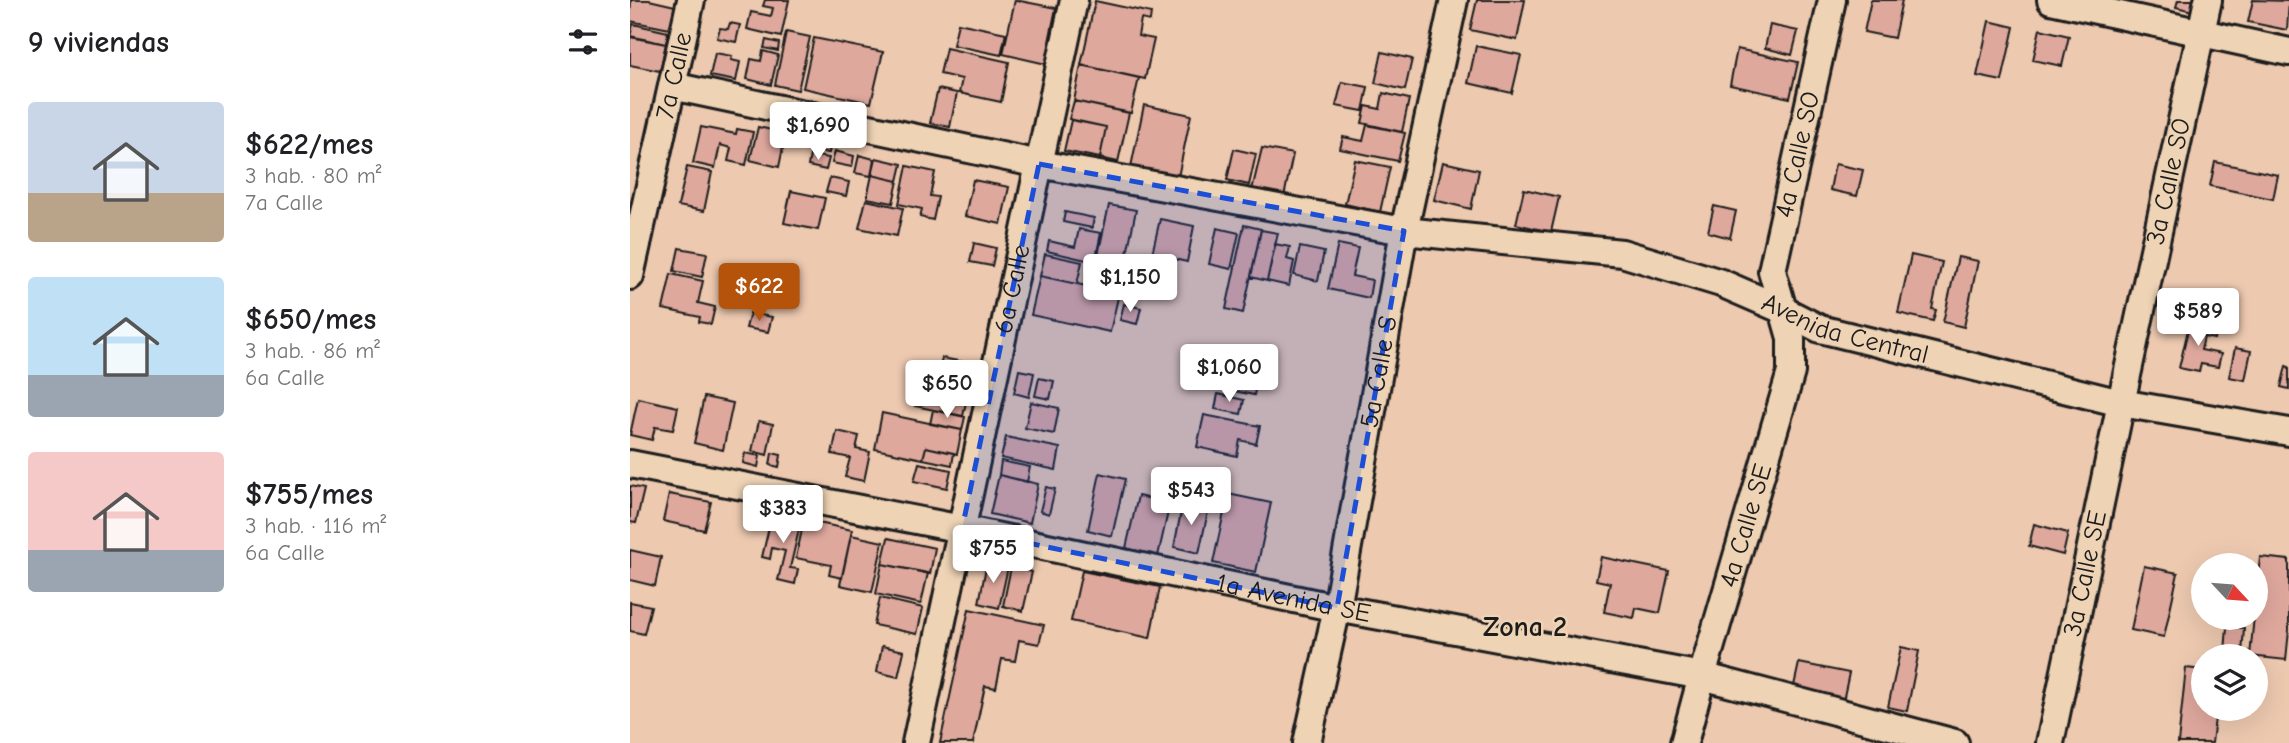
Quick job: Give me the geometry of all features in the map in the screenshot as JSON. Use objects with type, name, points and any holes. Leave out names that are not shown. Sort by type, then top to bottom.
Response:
[{"type":"street","name":"7a Calle","points":[[630,276],[691,0]]},
{"type":"street","name":"6a Calle","points":[[916,743],[1074,0]]},
{"type":"street","name":"5a Calle S","points":[[1307,743],[1337,608],[1404,231],[1454,0]]},
{"type":"street","name":"4a Calle SO","points":[[1781,309],[1772,271],[1832,0]]},
{"type":"street","points":[[2051,0],[2289,52]]},
{"type":"street","name":"3a Calle SO","points":[[2121,402],[2208,0]]},
{"type":"street","name":"Avenida Central","points":[[672,86],[1039,164],[1404,231],[1622,253],[1721,283],[1820,329],[2121,402],[2289,432]]},
{"type":"street","name":"4a Calle SE","points":[[1684,743],[1791,372],[1791,338],[1781,309]]},
{"type":"street","name":"3a Calle SE","points":[[2050,743],[2121,402]]},
{"type":"street","name":"1a Avenida SE","points":[[630,464],[962,529],[1337,608],[1702,676],[1955,743]]},
{"type":"highlighted area","points":[[1039,164],[1404,231],[1337,608],[962,529]]},
{"type":"building","points":[[631,0],[649,0],[675,6],[670,29],[630,21]]},
{"type":"building","points":[[765,0],[789,0],[781,37],[747,29],[751,12],[771,16],[773,8],[763,6]]},
{"type":"building","points":[[1015,0],[1056,8],[1049,42],[1059,44],[1055,66],[1003,54]]},
{"type":"building","points":[[1477,0],[1525,0],[1517,40],[1470,30]]},
{"type":"building","points":[[1871,0],[1902,0],[1894,38],[1864,32]]},
{"type":"building","points":[[2178,0],[2196,0],[2193,11],[2176,7]]},
{"type":"building","points":[[2253,0],[2289,1],[2287,30],[2248,22]]},
{"type":"building","points":[[1095,1],[1151,13],[1150,21],[1141,19],[1138,36],[1154,39],[1145,79],[1081,65]]},
{"type":"building","points":[[1989,21],[2014,27],[2002,81],[1977,76]]},
{"type":"building","points":[[730,23],[740,25],[736,42],[717,38],[720,28],[728,29]]},
{"type":"building","points":[[958,23],[1006,33],[1001,55],[953,45]]},
{"type":"building","points":[[633,24],[668,32],[666,44],[630,37]]},
{"type":"building","points":[[1770,25],[1798,31],[1792,55],[1765,48]]},
{"type":"building","points":[[2040,29],[2069,36],[2062,66],[2033,60]]},
{"type":"building","points":[[786,32],[810,37],[798,90],[775,85]]},
{"type":"building","points":[[630,36],[666,44],[660,71],[630,65]]},
{"type":"building","points":[[814,38],[883,52],[871,103],[803,88]]},
{"type":"building","points":[[766,40],[779,43],[778,51],[764,48]]},
{"type":"building","points":[[1476,46],[1521,55],[1512,93],[1468,83]]},
{"type":"building","points":[[946,48],[1009,62],[1001,102],[959,93],[962,79],[940,74]]},
{"type":"building","points":[[1737,49],[1798,62],[1790,98],[1730,85]]},
{"type":"building","points":[[763,51],[778,55],[771,85],[747,79],[751,59],[761,61]]},
{"type":"building","points":[[1382,52],[1412,59],[1405,90],[1375,83]]},
{"type":"building","points":[[715,53],[732,56],[731,60],[740,62],[736,81],[710,76]]},
{"type":"building","points":[[1081,65],[1139,78],[1131,113],[1074,101]]},
{"type":"building","points":[[1342,82],[1368,87],[1363,111],[1336,106]]},
{"type":"building","points":[[938,89],[957,93],[950,127],[930,123]]},
{"type":"building","points":[[1383,93],[1409,99],[1402,132],[1362,123],[1366,106],[1380,109]]},
{"type":"building","points":[[1074,101],[1129,113],[1118,162],[1100,158],[1106,127],[1069,119]]},
{"type":"building","points":[[1144,105],[1191,115],[1178,177],[1131,167]]},
{"type":"building","points":[[1071,120],[1106,127],[1100,158],[1064,151]]},
{"type":"building","points":[[1367,125],[1405,133],[1398,161],[1340,149],[1343,137],[1363,141]]},
{"type":"building","points":[[701,127],[736,134],[737,129],[753,132],[746,165],[728,161],[731,148],[720,145],[715,168],[693,163]]},
{"type":"building","points":[[758,127],[786,133],[779,167],[750,160]]},
{"type":"building","points":[[794,135],[808,138],[806,150],[791,147]]},
{"type":"building","points":[[813,138],[831,142],[829,153],[810,150]]},
{"type":"building","points":[[1262,148],[1293,154],[1284,197],[1252,190]]},
{"type":"building","points":[[1234,149],[1256,154],[1249,185],[1227,180]]},
{"type":"building","points":[[835,151],[854,156],[852,167],[832,163]]},
{"type":"building","points":[[810,155],[829,158],[826,170],[808,166]]},
{"type":"building","points":[[859,155],[874,159],[871,176],[855,173]]},
{"type":"building","points":[[876,158],[902,164],[898,181],[872,175]]},
{"type":"building","points":[[1355,160],[1390,167],[1380,212],[1345,204]]},
{"type":"building","points":[[1443,162],[1479,170],[1471,209],[1434,200]]},
{"type":"building","points":[[2215,162],[2278,175],[2273,199],[2210,186]]},
{"type":"building","points":[[1835,164],[1863,170],[1857,196],[1830,190]]},
{"type":"building","points":[[907,166],[935,172],[930,196],[938,197],[933,220],[920,217],[922,209],[899,204]]},
{"type":"building","points":[[687,167],[712,172],[704,211],[678,206]]},
{"type":"building","points":[[872,175],[898,181],[893,203],[867,198]]},
{"type":"building","points":[[830,178],[849,182],[846,196],[826,192]]},
{"type":"building","points":[[973,180],[1009,187],[1001,224],[965,216]]},
{"type":"building","points":[[1524,189],[1559,197],[1551,232],[1516,224]]},
{"type":"building","points":[[791,191],[825,198],[818,230],[784,223]]},
{"type":"building","points":[[866,200],[903,208],[897,236],[859,228]]},
{"type":"building","points":[[1109,205],[1136,210],[1119,293],[1091,287]]},
{"type":"building","points":[[1714,206],[1736,211],[1730,238],[1708,232]]},
{"type":"building","points":[[1065,212],[1094,218],[1092,228],[1063,222]]},
{"type":"building","points":[[1160,219],[1194,226],[1187,262],[1152,254]]},
{"type":"building","points":[[1244,225],[1261,229],[1243,313],[1226,309]]},
{"type":"building","points":[[1217,228],[1239,233],[1231,269],[1209,264]]},
{"type":"building","points":[[1079,229],[1101,233],[1095,262],[1047,251],[1049,241],[1075,247]]},
{"type":"building","points":[[1261,230],[1278,233],[1267,281],[1251,277]]},
{"type":"building","points":[[974,243],[996,248],[992,266],[970,262]]},
{"type":"building","points":[[1275,244],[1290,247],[1287,259],[1294,261],[1289,286],[1267,281]]},
{"type":"building","points":[[1338,244],[1358,248],[1352,276],[1372,280],[1369,298],[1328,289]]},
{"type":"building","points":[[1300,247],[1324,252],[1318,281],[1294,275]]},
{"type":"building","points":[[679,248],[707,253],[702,277],[674,271]]},
{"type":"building","points":[[1045,254],[1082,262],[1077,284],[1040,276]]},
{"type":"building","points":[[1911,255],[1942,262],[1932,309],[1936,310],[1933,321],[1898,313]]},
{"type":"building","points":[[1958,257],[1978,261],[1964,327],[1943,322]]},
{"type":"building","points":[[671,274],[703,281],[698,303],[715,307],[711,324],[699,322],[700,317],[663,309]]},
{"type":"building","points":[[1040,276],[1119,293],[1110,332],[1031,315]]},
{"type":"building","points":[[1124,304],[1141,308],[1137,324],[1120,320]]},
{"type":"building","points":[[750,313],[772,317],[768,332],[746,328]]},
{"type":"building","points":[[2190,321],[2217,327],[2214,339],[2204,337],[2201,350],[2221,354],[2218,367],[2201,364],[2199,372],[2179,368]]},
{"type":"building","points":[[2235,348],[2251,351],[2245,380],[2229,377]]},
{"type":"building","points":[[942,358],[974,364],[969,388],[937,381]]},
{"type":"building","points":[[1220,362],[1259,371],[1254,395],[1214,387]]},
{"type":"building","points":[[2286,366],[2289,367],[2289,389],[2281,387]]},
{"type":"building","points":[[1019,370],[1034,373],[1029,397],[1014,393]]},
{"type":"building","points":[[921,378],[969,388],[963,416],[915,406]]},
{"type":"building","points":[[1039,378],[1054,381],[1050,399],[1035,396]]},
{"type":"building","points":[[1218,394],[1244,400],[1241,414],[1215,409]]},
{"type":"building","points":[[704,397],[733,403],[723,450],[694,443]]},
{"type":"building","points":[[638,398],[678,407],[673,430],[655,427],[652,440],[630,435]]},
{"type":"building","points":[[1031,402],[1059,408],[1054,434],[1025,428]]},
{"type":"building","points":[[933,410],[965,417],[962,430],[930,424]]},
{"type":"building","points":[[882,413],[962,430],[957,454],[926,447],[923,459],[875,449]]},
{"type":"building","points":[[1204,415],[1260,426],[1256,444],[1240,440],[1237,456],[1197,447]]},
{"type":"building","points":[[759,421],[773,424],[767,455],[752,451]]},
{"type":"building","points":[[837,431],[859,436],[856,449],[870,452],[864,481],[845,477],[850,458],[832,454]]},
{"type":"building","points":[[1006,437],[1060,448],[1056,470],[1001,458]]},
{"type":"building","points":[[926,447],[954,453],[952,465],[923,459]]},
{"type":"building","points":[[745,453],[760,456],[758,467],[743,463]]},
{"type":"building","points":[[772,453],[781,455],[779,467],[770,465]]},
{"type":"building","points":[[1001,461],[1030,467],[1027,482],[999,475]]},
{"type":"building","points":[[919,463],[951,470],[947,488],[914,481]]},
{"type":"building","points":[[1100,473],[1125,479],[1112,536],[1088,530]]},
{"type":"building","points":[[999,475],[1038,484],[1030,523],[990,514]]},
{"type":"building","points":[[630,486],[644,489],[636,523],[630,522]]},
{"type":"building","points":[[1046,487],[1055,489],[1049,514],[1040,511]]},
{"type":"building","points":[[669,494],[711,502],[704,530],[663,521]]},
{"type":"building","points":[[1228,494],[1271,503],[1256,572],[1213,563]]},
{"type":"building","points":[[1138,496],[1170,503],[1158,556],[1126,548]]},
{"type":"building","points":[[1183,502],[1209,507],[1199,553],[1174,547]]},
{"type":"building","points":[[772,515],[801,521],[790,568],[798,569],[795,584],[778,580],[785,551],[772,548],[770,559],[762,557]]},
{"type":"building","points":[[804,520],[852,530],[842,578],[829,575],[831,565],[796,558]]},
{"type":"building","points":[[2034,524],[2068,533],[2063,555],[2029,546]]},
{"type":"building","points":[[851,535],[883,542],[872,592],[840,585]]},
{"type":"building","points":[[888,538],[935,548],[930,574],[882,564]]},
{"type":"building","points":[[630,550],[661,557],[655,586],[630,580]]},
{"type":"building","points":[[1601,557],[1669,571],[1660,613],[1636,608],[1634,618],[1604,612],[1610,583],[1596,580]]},
{"type":"building","points":[[2268,558],[2289,560],[2286,660],[2268,658],[2268,644],[2251,644],[2253,630],[2268,630]]},
{"type":"building","points":[[987,562],[1008,567],[999,608],[979,603]]},
{"type":"building","points":[[882,564],[928,573],[921,604],[876,594]]},
{"type":"building","points":[[2144,566],[2178,573],[2164,637],[2131,630]]},
{"type":"building","points":[[1011,567],[1032,572],[1023,611],[1003,606]]},
{"type":"building","points":[[1082,571],[1160,587],[1150,638],[1071,621]]},
{"type":"building","points":[[880,598],[923,608],[917,634],[874,625]]},
{"type":"building","points":[[630,602],[651,606],[644,634],[630,631]]},
{"type":"building","points":[[969,609],[1044,625],[1039,644],[1019,640],[1015,661],[1002,659],[996,688],[985,686],[973,743],[940,743]]},
{"type":"building","points":[[2227,630],[2244,630],[2243,644],[2226,644]]},
{"type":"building","points":[[882,646],[904,651],[898,677],[877,672]]},
{"type":"building","points":[[1901,647],[1919,651],[1907,711],[1888,707]]},
{"type":"building","points":[[1799,663],[1849,673],[1842,706],[1792,695]]},
{"type":"building","points":[[2186,668],[2191,669],[2191,721],[2215,721],[2212,743],[2178,743]]},
{"type":"district","name":"Zona 2","points":[[1525,627]]}]
